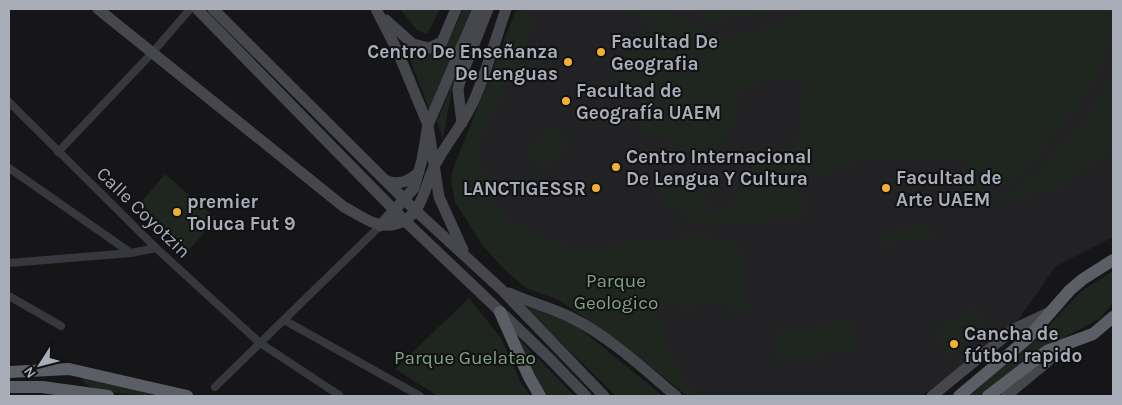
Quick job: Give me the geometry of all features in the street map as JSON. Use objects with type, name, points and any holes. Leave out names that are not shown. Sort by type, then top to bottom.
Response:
[{"type":"highway","points":[[959,396],[1021,345],[1048,313],[1082,279],[1111,261]]},
{"type":"highway","points":[[500,312],[529,377],[540,396]]},
{"type":"highway","points":[[988,396],[1038,357],[1065,343],[1093,334],[1112,322]]},
{"type":"highway","points":[[9,372],[69,369],[187,396]]},
{"type":"highway","points":[[9,387],[42,387],[103,396]]},
{"type":"main road","points":[[98,9],[344,207],[380,226],[398,224],[416,211],[422,202],[435,164],[452,134],[462,123],[475,98],[506,9]]},
{"type":"main road","points":[[197,9],[404,220],[586,396]]},
{"type":"main road","points":[[213,9],[416,211],[502,290],[604,396]]},
{"type":"main road","points":[[378,11],[412,44],[429,48],[442,42],[456,9]]},
{"type":"main road","points":[[380,226],[414,188],[428,125],[478,9]]},
{"type":"main road","points":[[462,123],[458,90],[461,77],[488,9]]},
{"type":"main road","points":[[378,11],[428,125],[439,197],[453,232],[467,258]]},
{"type":"main road","points":[[384,179],[392,183],[400,183],[412,179],[419,172]]},
{"type":"main road","points":[[502,290],[543,308],[565,314],[592,328],[676,396]]},
{"type":"main road","points":[[932,396],[1014,329],[1048,313]]},
{"type":"main road","points":[[1006,396],[1051,358],[1065,343]]},
{"type":"street","points":[[58,152],[153,52],[190,9]]},
{"type":"street","name":"Calle Coyotzin","points":[[9,102],[156,248],[260,343],[340,395]]},
{"type":"street","points":[[9,168],[131,253]]},
{"type":"street","points":[[215,387],[380,226]]},
{"type":"street","points":[[9,263],[131,253],[156,248]]},
{"type":"street","points":[[9,296],[61,326]]},
{"type":"street","points":[[284,320],[420,396]]},
{"type":"shaded area","points":[[517,9],[1113,9],[1113,237],[1056,266],[1016,323],[922,396],[687,396],[627,347],[559,300],[461,184],[505,37]]},
{"type":"green space","points":[[400,9],[440,9],[427,34],[417,30]]},
{"type":"green space","points":[[463,9],[473,9],[430,112],[406,48],[429,53],[437,51],[449,38]]},
{"type":"green space","points":[[622,9],[660,9],[698,29],[724,37],[755,33],[810,9],[1101,9],[1112,23],[1096,81],[1022,176],[986,188],[970,197],[966,159],[895,159],[859,162],[803,180],[804,218],[702,225],[695,214],[723,213],[744,188],[743,170],[778,156],[795,139],[802,115],[804,78],[772,79],[739,92],[730,132],[718,143],[696,156],[684,151],[684,145],[641,133],[637,98],[614,72],[653,29],[638,16]]},
{"type":"green space","points":[[695,9],[781,9],[751,16],[724,15],[723,25],[702,17],[702,11]]},
{"type":"green space","name":"Parque Geologico","points":[[521,10],[530,15],[533,28],[523,53],[477,145],[488,190],[509,222],[570,248],[607,247],[624,243],[716,234],[711,242],[737,243],[748,312],[732,314],[723,299],[706,305],[680,308],[677,296],[660,309],[655,310],[661,332],[670,352],[692,390],[690,396],[687,396],[627,347],[559,300],[526,288],[505,270],[483,246],[455,202],[451,179],[453,169],[513,19]]},
{"type":"green space","points":[[464,56],[451,94],[443,140],[437,121]]},
{"type":"green space","points":[[1113,66],[1113,151],[1081,171],[1062,187],[991,203],[991,199],[1019,188],[1039,171],[1089,115],[1109,84]]},
{"type":"green space","points":[[553,126],[572,143],[543,172],[525,154]]},
{"type":"green space","name":"premier Toluca Fut 9","points":[[165,174],[216,219],[189,250],[138,206]]},
{"type":"green space","points":[[676,178],[714,209],[693,212],[693,224],[689,224],[682,214],[665,200],[659,190],[663,184]]},
{"type":"green space","points":[[926,225],[937,234],[935,237],[880,244],[879,235]]},
{"type":"green space","points":[[1113,271],[1113,303],[1099,319],[1042,349],[982,396],[965,396],[1033,343],[1080,292]]},
{"type":"green space","name":"Parque Guelatao","points":[[469,298],[501,338],[521,383],[531,396],[438,396],[395,369]]},
{"type":"green space","points":[[524,306],[572,322],[663,396],[616,396]]},
{"type":"green space","name":"Cancha de fútbol rapido","points":[[977,306],[986,330],[948,358],[935,330]]},
{"type":"green space","points":[[851,320],[855,350],[774,361],[775,333]]},
{"type":"green space","points":[[515,335],[575,396],[547,396],[540,386]]},
{"type":"green space","points":[[83,377],[167,396],[97,389],[82,381]]},
{"type":"place","name":"Facultad De Geografia","points":[[601,52]]},
{"type":"place","name":"Centro De Enseñanza De Lenguas","points":[[568,62]]},
{"type":"place","name":"Facultad de Geografía UAEM","points":[[566,101]]},
{"type":"place","name":"Centro Internacional De Lengua Y Cultura","points":[[616,167]]},
{"type":"place","name":"LANCTIGESSR","points":[[596,188]]},
{"type":"place","name":"Facultad de Arte UAEM","points":[[886,188]]},
{"type":"place","name":"premier Toluca Fut 9","points":[[177,212]]},
{"type":"place","name":"Cancha de fútbol rapido","points":[[954,344]]}]
